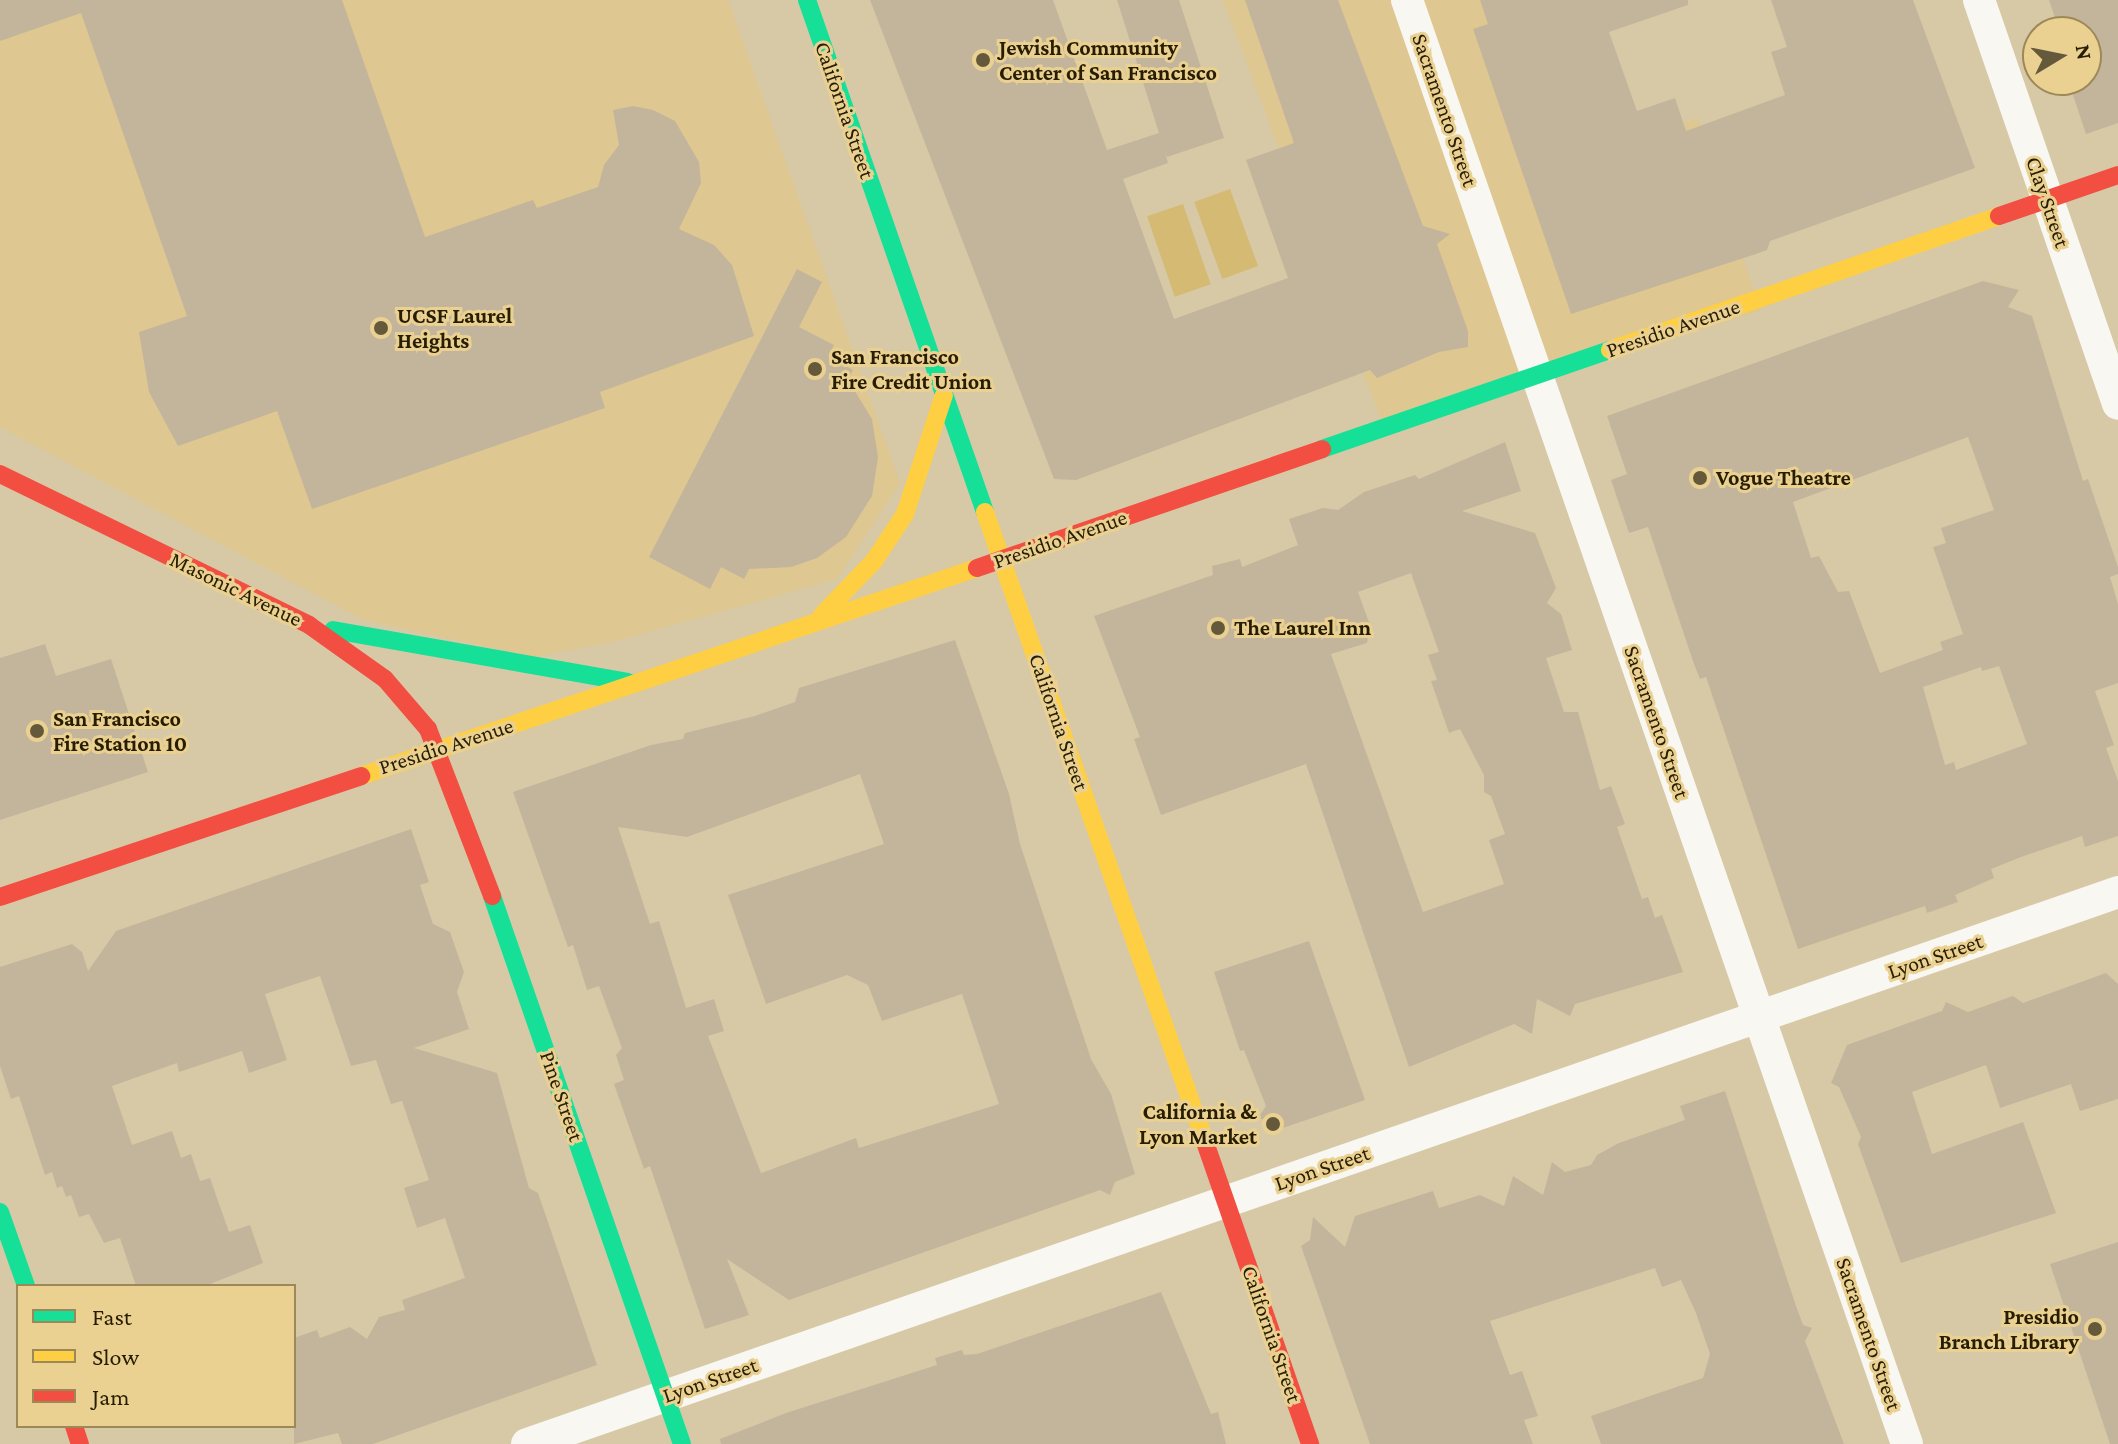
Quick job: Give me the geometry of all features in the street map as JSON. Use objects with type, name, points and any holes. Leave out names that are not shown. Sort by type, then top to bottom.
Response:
[{"type":"main road","name":"California Street","points":[[807,0],[1310,1444]]},
{"type":"main road","name":"Presidio Avenue","points":[[0,897],[811,625],[2118,175]]},
{"type":"main road","points":[[811,625],[859,579],[905,514],[944,395]]},
{"type":"main road","name":"Masonic Avenue","points":[[0,474],[309,625],[385,679],[439,748]]},
{"type":"main road","points":[[309,625],[633,683]]},
{"type":"main road","name":"Pine Street","points":[[439,748],[682,1444]]},
{"type":"main road","points":[[0,1212],[25,1284]]},
{"type":"street","name":"Sacramento Street","points":[[1407,0],[1907,1444]]},
{"type":"street","name":"Clay Street","points":[[1979,0],[2118,404]]},
{"type":"street","name":"Lyon Street","points":[[527,1444],[2118,892]]},
{"type":"shaded area","name":"UCSF Laurel Heights","points":[[0,0],[728,0],[900,483],[837,579],[616,641],[534,657],[364,620],[0,427]]},
{"type":"shaded area","points":[[1223,0],[1591,0],[1638,139],[1698,118],[1760,311],[1384,428]]},
{"type":"shaded area","points":[[1230,189],[1258,266],[1222,279],[1194,202]]},
{"type":"shaded area","points":[[1183,204],[1211,284],[1175,297],[1147,216]]},
{"type":"building","points":[[0,0],[342,0],[425,237],[533,200],[537,208],[598,187],[604,165],[619,145],[613,110],[633,106],[653,110],[675,121],[699,162],[701,183],[679,229],[714,245],[732,265],[754,336],[600,392],[605,408],[312,509],[277,411],[178,446],[149,392],[139,332],[187,316],[81,13],[0,41]]},
{"type":"building","points":[[870,0],[1053,0],[1107,150],[1159,133],[1117,0],[1179,0],[1224,138],[1167,157],[1165,152],[1168,163],[1123,179],[1174,319],[1288,278],[1246,160],[1294,143],[1245,0],[1338,0],[1423,226],[1450,234],[1437,244],[1468,331],[1468,347],[1439,352],[1377,378],[1370,370],[1076,480],[1054,479]]},
{"type":"building","points":[[1480,0],[1688,0],[1688,5],[1609,32],[1637,111],[1675,98],[1686,131],[1785,95],[1771,52],[1787,47],[1771,0],[1913,0],[1975,168],[1770,241],[1767,250],[1756,254],[1571,314],[1473,29],[1488,24]]},
{"type":"building","points":[[2049,0],[2118,0],[2118,123],[2086,134],[2073,96],[2102,96],[2102,16],[2054,16]]},
{"type":"building","points":[[797,269],[822,282],[799,327],[834,345],[828,356],[853,370],[848,380],[872,419],[878,457],[872,496],[846,537],[817,558],[791,567],[749,569],[744,579],[721,567],[710,589],[649,557]]},
{"type":"building","points":[[1983,281],[2019,290],[2008,307],[2032,316],[2083,481],[2088,479],[2118,567],[2118,574],[2110,577],[2118,604],[2118,683],[2095,691],[2114,745],[2106,748],[2118,781],[2118,836],[2085,847],[2082,836],[2021,857],[1991,869],[1994,878],[1955,895],[1958,902],[1927,913],[1925,906],[1798,949],[1706,677],[1700,679],[1694,664],[1648,527],[1629,533],[1611,480],[1627,474],[1607,416]],"holes":[[[1968,437],[1994,510],[1941,528],[1946,543],[1933,547],[1963,634],[1940,642],[1943,650],[1880,673],[1849,591],[1838,592],[1819,556],[1811,558],[1793,502]],[[1999,666],[2027,744],[1956,770],[1954,762],[1945,765],[1923,687],[1981,667],[1982,671]]]},
{"type":"building","points":[[1505,442],[1521,491],[1462,511],[1535,533],[1556,588],[1547,603],[1561,614],[1572,650],[1546,658],[1564,712],[1578,712],[1600,790],[1611,786],[1625,824],[1617,827],[1642,899],[1648,897],[1655,918],[1662,915],[1683,972],[1575,1004],[1570,1016],[1537,999],[1532,1034],[1514,1024],[1409,1067],[1306,764],[1161,815],[1134,739],[1140,737],[1094,616],[1213,575],[1212,566],[1240,559],[1242,567],[1298,545],[1289,519],[1323,508],[1338,510],[1364,492],[1415,475],[1419,479]],"holes":[[[1411,573],[1439,652],[1428,655],[1437,680],[1431,681],[1449,733],[1460,729],[1484,775],[1484,792],[1491,796],[1505,834],[1489,840],[1504,884],[1423,912],[1331,654],[1367,643],[1370,625],[1358,592]]]},
{"type":"building","points":[[955,640],[1009,794],[1020,844],[1091,1059],[1111,1094],[1135,1174],[1115,1182],[1110,1195],[1100,1190],[789,1300],[727,1259],[749,1315],[705,1329],[650,1166],[644,1169],[614,1084],[624,1080],[616,1055],[622,1048],[599,986],[587,990],[573,945],[568,947],[513,792],[651,745],[683,739],[685,733],[755,716],[795,702],[799,688]],"holes":[[[860,774],[884,844],[728,895],[766,1004],[847,975],[868,985],[882,1021],[962,994],[999,1104],[859,1148],[856,1138],[761,1173],[708,1036],[724,1031],[714,999],[686,1008],[659,921],[650,924],[618,827],[687,837]]]},
{"type":"building","points":[[45,644],[56,676],[111,659],[148,772],[0,820],[0,658]]},
{"type":"building","points":[[411,829],[429,882],[420,885],[433,924],[450,932],[464,972],[457,992],[469,1029],[414,1048],[497,1073],[529,1188],[538,1193],[597,1365],[373,1444],[342,1444],[338,1433],[294,1444],[296,1337],[317,1330],[320,1338],[350,1327],[367,1339],[379,1317],[405,1310],[402,1300],[465,1278],[445,1218],[417,1228],[404,1188],[429,1180],[402,1101],[391,1104],[376,1060],[351,1066],[320,976],[265,994],[287,1060],[249,1073],[242,1051],[179,1072],[177,1063],[112,1086],[132,1145],[172,1131],[181,1158],[191,1154],[200,1181],[210,1178],[229,1232],[250,1225],[263,1263],[210,1284],[135,1284],[120,1238],[104,1243],[89,1214],[79,1217],[71,1195],[66,1197],[62,1186],[57,1188],[52,1172],[45,1175],[19,1096],[11,1099],[0,1066],[0,967],[72,944],[82,952],[88,971],[116,931]]},
{"type":"building","points":[[1309,941],[1365,1100],[1274,1131],[1270,1121],[1258,1118],[1266,1106],[1244,1050],[1240,1051],[1214,972]]},
{"type":"building","points":[[2106,973],[2118,984],[2118,1099],[2080,1111],[2071,1084],[2000,1108],[1986,1065],[1912,1092],[1932,1154],[2023,1122],[2056,1213],[1901,1263],[1858,1144],[1861,1137],[1839,1087],[1831,1083],[1847,1045],[1942,1011],[1946,1002],[1968,1012],[2013,996],[2023,1003]]},
{"type":"building","points":[[1725,1091],[1796,1306],[1803,1325],[1812,1328],[1805,1341],[1844,1444],[1601,1444],[1591,1416],[1703,1378],[1710,1354],[1696,1313],[1681,1280],[1662,1287],[1655,1268],[1490,1321],[1510,1375],[1522,1371],[1538,1416],[1524,1420],[1533,1444],[1370,1444],[1301,1246],[1310,1240],[1313,1217],[1345,1247],[1355,1216],[1433,1191],[1439,1208],[1480,1195],[1504,1206],[1513,1176],[1543,1195],[1552,1162],[1565,1172],[1591,1165],[1597,1155],[1619,1143],[1685,1120],[1680,1106]]},
{"type":"building","name":"Presidio Branch Library","points":[[2118,1242],[2118,1444],[2110,1444],[2050,1264]]},
{"type":"building","points":[[1161,1292],[1211,1414],[1218,1412],[1226,1444],[721,1444],[720,1439],[786,1413],[937,1365],[935,1358],[962,1350],[964,1355],[977,1354]]},
{"type":"traffic: fast","points":[[807,0],[985,512]]},
{"type":"traffic: fast","points":[[1322,449],[1610,350]]},
{"type":"traffic: fast","points":[[333,630],[627,682]]},
{"type":"traffic: fast","points":[[492,896],[682,1444]]},
{"type":"traffic: fast","points":[[0,1212],[25,1284]]},
{"type":"traffic: slow","points":[[1610,350],[1999,216]]},
{"type":"traffic: slow","points":[[822,615],[874,561],[905,514],[944,395]]},
{"type":"traffic: slow","points":[[985,512],[1206,1145]]},
{"type":"traffic: slow","points":[[361,776],[977,568]]},
{"type":"traffic: jam","points":[[1999,216],[2118,175]]},
{"type":"traffic: jam","points":[[977,568],[1322,449]]},
{"type":"traffic: jam","points":[[0,474],[309,625],[385,679],[428,729],[492,896]]},
{"type":"traffic: jam","points":[[0,897],[361,776]]},
{"type":"traffic: jam","points":[[1206,1145],[1310,1444]]},
{"type":"traffic: jam","points":[[75,1428],[80,1444]]},
{"type":"place","name":"Jewish Community Center of San Francisco","points":[[983,60]]},
{"type":"place","name":"UCSF Laurel Heights","points":[[381,328]]},
{"type":"place","name":"San Francisco Fire Credit Union","points":[[815,369]]},
{"type":"place","name":"Vogue Theatre","points":[[1700,478]]},
{"type":"place","name":"The Laurel Inn","points":[[1218,628]]},
{"type":"place","name":"San Francisco Fire Station 10","points":[[37,731]]},
{"type":"place","name":"California & Lyon Market","points":[[1273,1124]]},
{"type":"place","name":"Presidio Branch Library","points":[[2095,1329]]}]
